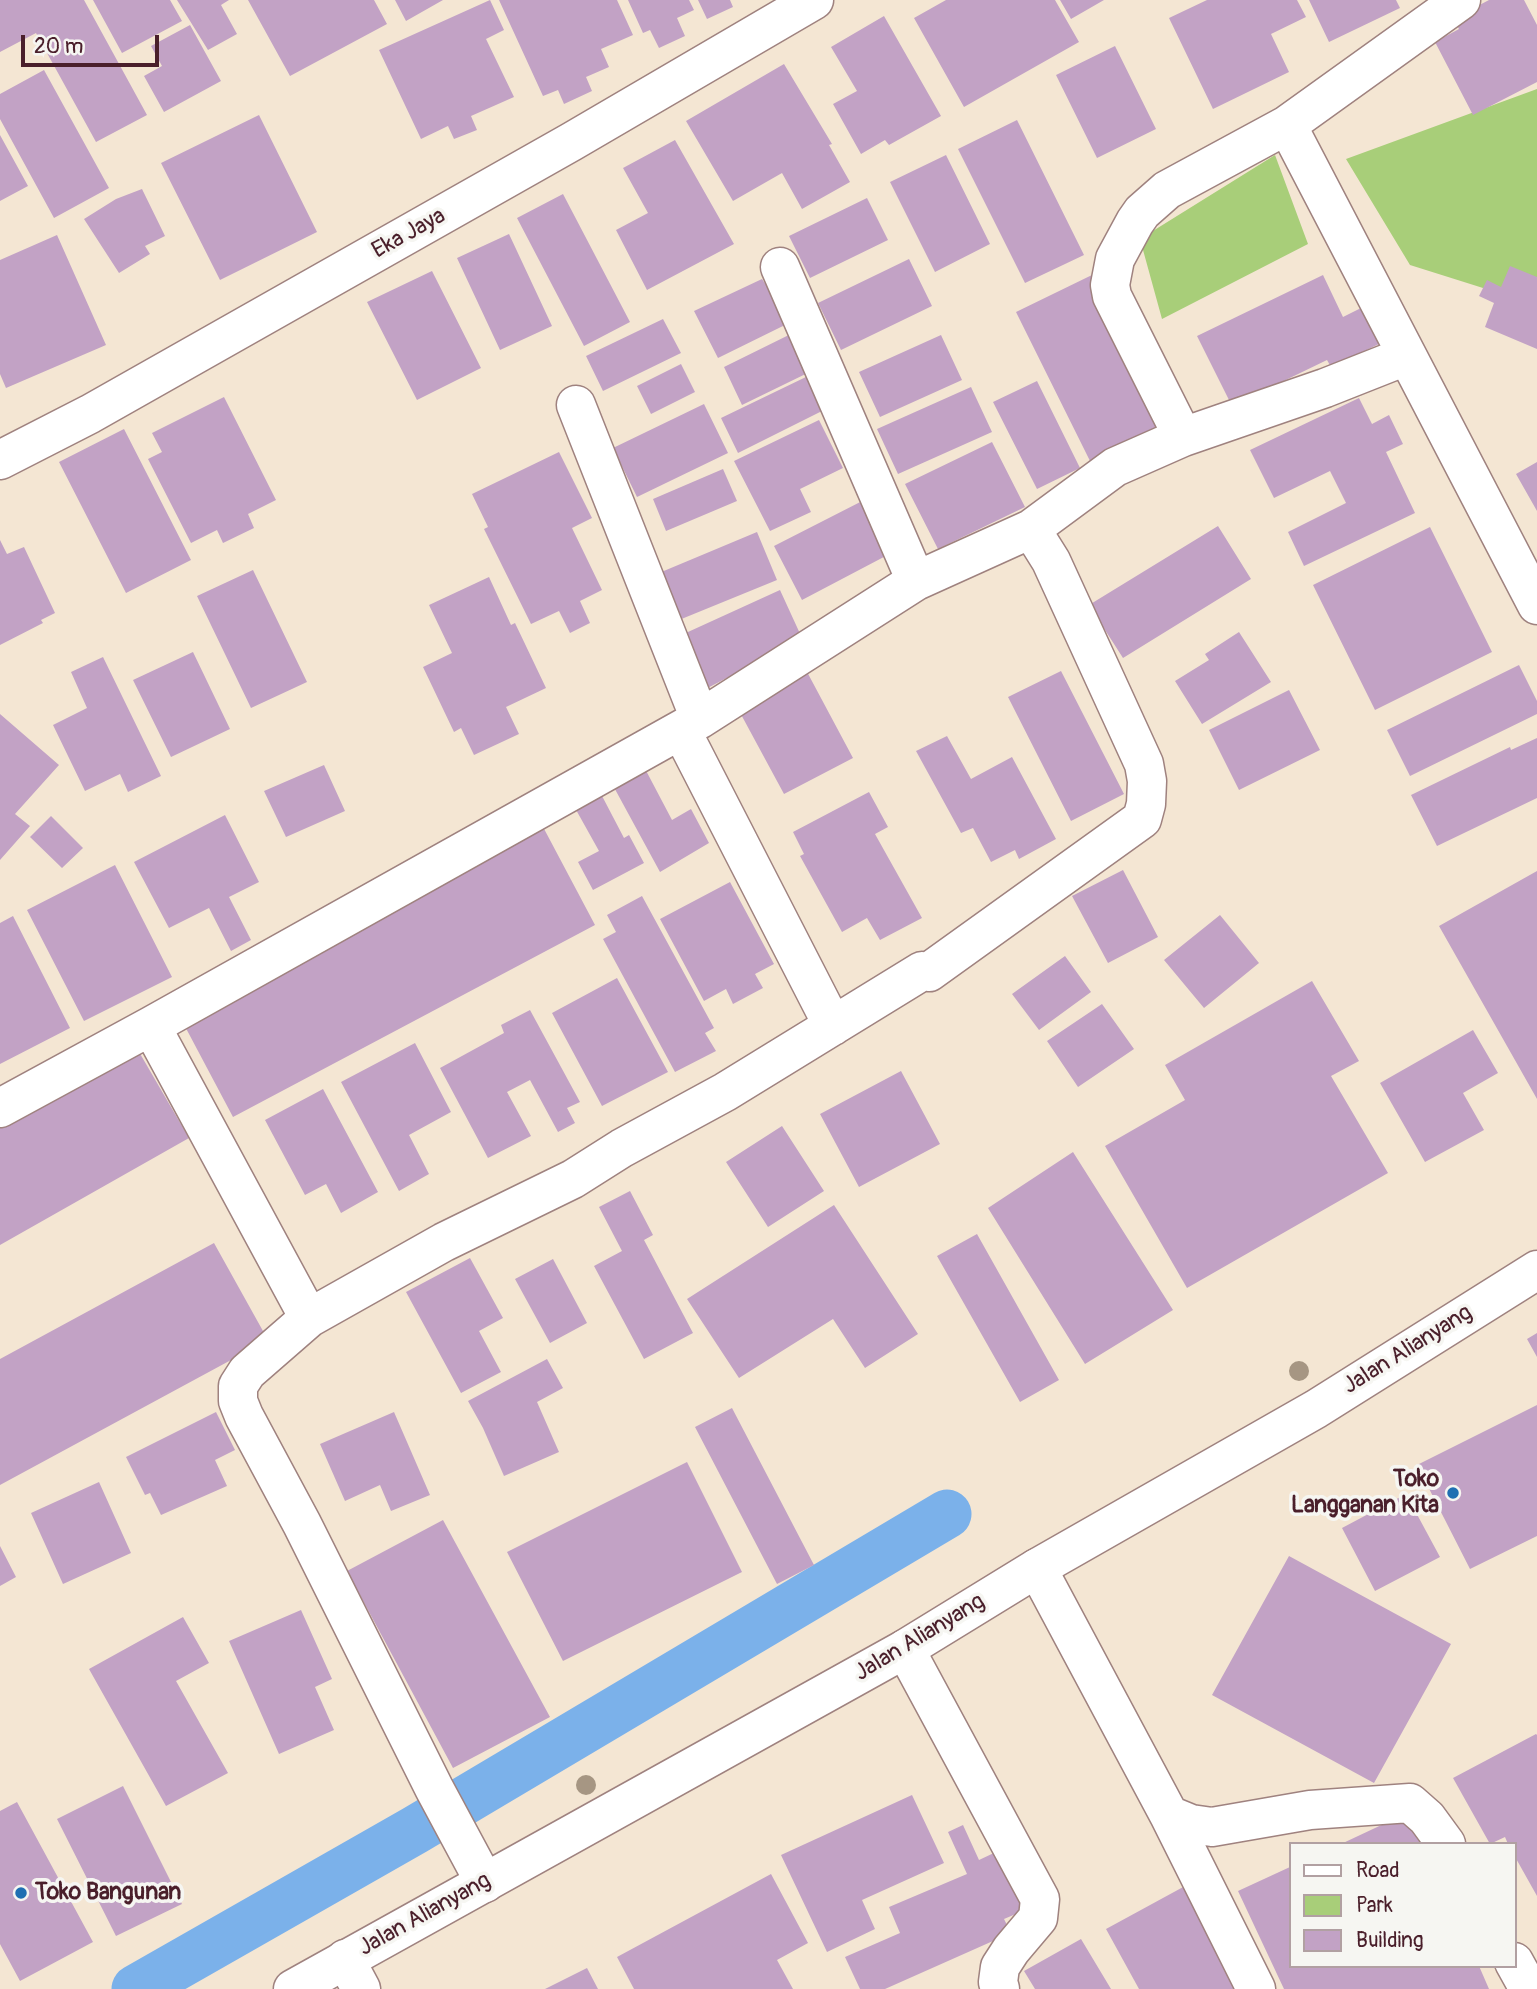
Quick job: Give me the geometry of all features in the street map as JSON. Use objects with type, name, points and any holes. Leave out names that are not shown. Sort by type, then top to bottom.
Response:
[{"type":"street","name":"Eka Jaya","points":[[0,460],[90,414],[475,197],[814,0]]},
{"type":"street","points":[[1183,437],[1112,296],[1110,285],[1115,259],[1135,222],[1167,190],[1287,125],[1461,0]]},
{"type":"street","points":[[1287,125],[1537,605]]},
{"type":"street","points":[[780,267],[916,581]]},
{"type":"street","points":[[0,1108],[690,724],[916,581],[1031,529],[1115,467],[1183,437],[1325,388],[1406,356]]},
{"type":"street","points":[[576,405],[690,724],[833,1026]]},
{"type":"street","points":[[478,1868],[434,1788],[302,1524],[244,1416],[238,1401],[238,1386],[247,1372],[309,1318],[444,1242],[573,1179],[725,1092],[922,971],[929,972],[1142,819],[1147,781],[1143,764],[1051,561],[1031,529]]},
{"type":"street","points":[[151,1026],[309,1318]]},
{"type":"street","name":"Jalan Alianyang","points":[[293,1989],[353,1974],[478,1868],[905,1649],[1037,1568],[1316,1409],[1533,1281]]},
{"type":"street","points":[[1037,1568],[1169,1815],[1256,1989]]},
{"type":"street","points":[[905,1649],[1040,1899],[1038,1918],[1000,1966],[1000,1989]]},
{"type":"street","points":[[1169,1815],[1191,1824],[1212,1827],[1310,1810],[1410,1803],[1427,1818],[1445,1842]]},
{"type":"street","points":[[1516,1966],[1529,1989]]},
{"type":"green space","points":[[1537,89],[1537,305],[1410,265],[1346,159]]},
{"type":"green space","points":[[1275,155],[1308,244],[1162,319],[1140,239]]},
{"type":"building","points":[[0,0],[84,0],[147,115],[96,142],[36,33],[0,52]]},
{"type":"building","points":[[93,0],[170,0],[182,21],[122,53]]},
{"type":"building","points":[[177,0],[229,0],[221,5],[237,34],[208,50]]},
{"type":"building","points":[[248,0],[374,0],[387,24],[290,76]]},
{"type":"building","points":[[395,0],[443,0],[406,21]]},
{"type":"building","points":[[490,0],[504,30],[486,39],[514,97],[471,116],[477,130],[454,139],[448,126],[421,139],[379,50]]},
{"type":"building","points":[[499,0],[617,0],[633,35],[601,49],[609,67],[586,77],[592,91],[564,104],[558,90],[543,96]]},
{"type":"building","points":[[628,0],[689,0],[694,10],[677,18],[685,36],[659,48],[650,30],[643,33]]},
{"type":"building","points":[[698,0],[730,0],[733,7],[707,19]]},
{"type":"building","points":[[946,0],[1055,0],[1079,42],[964,107],[914,18]]},
{"type":"building","points":[[1060,0],[1104,0],[1071,19]]},
{"type":"building","points":[[1207,0],[1297,0],[1306,17],[1271,34],[1289,72],[1213,109],[1169,18]]},
{"type":"building","points":[[1309,0],[1396,0],[1400,8],[1329,42]]},
{"type":"building","points":[[1489,0],[1524,0],[1537,25],[1537,82],[1473,115],[1435,42],[1459,29],[1453,19]]},
{"type":"building","points":[[884,16],[941,116],[889,145],[885,140],[861,154],[833,104],[857,91],[831,47]]},
{"type":"building","points":[[190,25],[221,81],[164,112],[144,76],[162,66],[151,46]]},
{"type":"building","points":[[1115,46],[1156,129],[1097,158],[1056,75]]},
{"type":"building","points":[[784,64],[832,144],[829,145],[850,182],[802,209],[782,173],[733,201],[686,121]]},
{"type":"building","points":[[44,70],[109,188],[54,218],[0,119],[0,94]]},
{"type":"building","points":[[259,115],[317,232],[220,280],[161,163]]},
{"type":"building","points":[[1017,120],[1084,255],[1025,283],[958,149]]},
{"type":"building","points":[[0,135],[28,186],[0,201]]},
{"type":"building","points":[[675,140],[734,244],[647,290],[616,230],[648,213],[623,168]]},
{"type":"building","points":[[946,155],[990,244],[935,272],[890,182]]},
{"type":"building","points":[[142,189],[165,236],[145,246],[150,254],[119,273],[84,219],[116,199]]},
{"type":"building","points":[[563,194],[630,322],[584,346],[517,218]]},
{"type":"building","points":[[867,198],[888,240],[810,278],[789,236]]},
{"type":"building","points":[[509,234],[552,326],[500,350],[457,258]]},
{"type":"building","points":[[57,235],[106,345],[6,388],[0,374],[0,260]]},
{"type":"building","points":[[909,259],[932,306],[841,350],[818,303]]},
{"type":"building","points":[[1510,266],[1537,277],[1537,349],[1485,327],[1494,303],[1479,296],[1487,280],[1501,287]]},
{"type":"building","points":[[432,271],[481,368],[417,400],[367,302]]},
{"type":"building","points":[[1092,275],[1166,426],[1091,463],[1016,312]]},
{"type":"building","points":[[1323,275],[1343,317],[1361,308],[1379,344],[1331,367],[1327,360],[1232,406],[1197,336]]},
{"type":"building","points":[[779,278],[785,325],[718,358],[694,311],[762,279],[766,285]]},
{"type":"building","points":[[663,319],[681,353],[603,391],[586,356]]},
{"type":"building","points":[[803,328],[822,366],[742,405],[724,367]]},
{"type":"building","points":[[941,335],[962,380],[880,417],[859,372]]},
{"type":"building","points":[[681,364],[695,392],[651,414],[637,386]]},
{"type":"building","points":[[808,376],[824,410],[738,453],[721,418]]},
{"type":"building","points":[[1037,381],[1080,468],[1037,489],[993,402]]},
{"type":"building","points":[[971,387],[992,432],[898,474],[877,429]]},
{"type":"building","points":[[224,397],[276,500],[248,514],[254,528],[223,543],[217,530],[191,543],[148,459],[162,452],[152,433]]},
{"type":"building","points":[[1359,398],[1372,424],[1389,415],[1403,444],[1386,452],[1415,513],[1304,566],[1288,532],[1346,503],[1330,471],[1274,498],[1250,450]]},
{"type":"building","points":[[704,404],[728,453],[637,497],[613,448]]},
{"type":"building","points":[[819,420],[843,468],[800,489],[811,512],[770,531],[734,461]]},
{"type":"building","points":[[124,429],[191,560],[126,593],[59,462]]},
{"type":"building","points":[[992,442],[1025,507],[938,549],[905,484]]},
{"type":"building","points":[[559,452],[592,518],[572,528],[602,590],[580,601],[590,623],[570,633],[559,611],[531,624],[484,529],[488,527],[472,494]]},
{"type":"building","points":[[1537,462],[1537,511],[1516,474]]},
{"type":"building","points":[[723,469],[737,501],[666,531],[653,499]]},
{"type":"building","points":[[872,496],[899,549],[802,600],[774,546]]},
{"type":"building","points":[[1218,526],[1251,579],[1123,658],[1089,605]]},
{"type":"building","points":[[1430,527],[1492,652],[1375,710],[1313,585]]},
{"type":"building","points":[[757,532],[777,580],[679,620],[659,573]]},
{"type":"building","points":[[0,540],[7,554],[24,547],[55,613],[41,620],[43,623],[0,645]]},
{"type":"building","points":[[253,570],[307,682],[251,708],[197,596]]},
{"type":"building","points":[[489,577],[511,625],[515,623],[546,688],[506,707],[519,734],[474,755],[461,728],[454,732],[423,667],[452,653],[429,605]]},
{"type":"building","points":[[780,590],[802,638],[702,691],[677,637]]},
{"type":"building","points":[[1239,632],[1271,682],[1202,724],[1175,681],[1209,660],[1205,654]]},
{"type":"building","points":[[193,652],[230,729],[171,757],[133,680]]},
{"type":"building","points":[[103,657],[161,776],[128,792],[120,774],[85,791],[53,725],[87,708],[71,672]]},
{"type":"building","points":[[1519,665],[1537,701],[1537,714],[1410,776],[1387,730]]},
{"type":"building","points":[[806,670],[853,758],[784,794],[737,707]]},
{"type":"building","points":[[1061,671],[1124,794],[1071,821],[1008,697]]},
{"type":"building","points":[[1289,690],[1320,750],[1239,790],[1209,730]]},
{"type":"building","points":[[0,714],[59,765],[15,814],[30,826],[0,860]]},
{"type":"building","points":[[947,736],[971,779],[1012,757],[1056,839],[1019,859],[1015,850],[991,862],[973,828],[961,833],[916,751]]},
{"type":"building","points":[[1537,738],[1537,798],[1437,846],[1411,795],[1510,747],[1511,750]]},
{"type":"building","points":[[642,763],[672,820],[691,809],[709,843],[660,872],[610,780]]},
{"type":"building","points":[[324,765],[345,811],[286,837],[264,791]]},
{"type":"building","points":[[869,792],[888,827],[875,834],[922,918],[880,940],[867,918],[842,932],[800,856],[804,854],[793,832]]},
{"type":"building","points":[[601,794],[624,838],[629,835],[644,863],[593,890],[578,862],[599,851],[575,808]]},
{"type":"building","points":[[225,815],[259,882],[229,897],[251,940],[231,951],[209,908],[169,928],[134,862]]},
{"type":"building","points":[[51,816],[83,848],[62,868],[30,837]]},
{"type":"building","points":[[542,825],[595,925],[233,1117],[180,1017]]},
{"type":"building","points":[[115,865],[172,977],[84,1021],[27,910]]},
{"type":"building","points":[[1123,870],[1158,937],[1108,963],[1072,896]]},
{"type":"building","points":[[1537,871],[1537,1099],[1439,926]]},
{"type":"building","points":[[730,882],[774,964],[755,974],[763,988],[733,1004],[726,989],[704,1001],[660,919]]},
{"type":"building","points":[[642,896],[714,1028],[705,1033],[716,1051],[675,1072],[603,939],[616,932],[607,915]]},
{"type":"building","points":[[1220,915],[1259,963],[1204,1008],[1164,960]]},
{"type":"building","points":[[13,916],[70,1028],[0,1064],[0,923]]},
{"type":"building","points":[[1065,956],[1091,992],[1039,1030],[1012,994]]},
{"type":"building","points":[[617,978],[668,1072],[602,1106],[552,1013]]},
{"type":"building","points":[[1312,981],[1359,1061],[1331,1076],[1388,1173],[1187,1288],[1105,1146],[1185,1100],[1165,1065]]},
{"type":"building","points":[[1102,1004],[1134,1049],[1078,1087],[1047,1041]]},
{"type":"building","points":[[530,1010],[580,1102],[567,1108],[575,1123],[558,1132],[530,1080],[507,1092],[531,1136],[488,1158],[440,1068],[504,1033],[501,1025]]},
{"type":"building","points":[[1473,1030],[1498,1073],[1463,1093],[1484,1130],[1425,1162],[1380,1083]]},
{"type":"building","points":[[415,1043],[451,1112],[409,1135],[429,1174],[399,1191],[341,1082]]},
{"type":"building","points":[[135,1045],[189,1138],[0,1245],[0,1121]]},
{"type":"building","points":[[901,1071],[940,1144],[859,1187],[820,1114]]},
{"type":"building","points":[[323,1089],[378,1192],[341,1213],[326,1184],[305,1195],[265,1120]]},
{"type":"building","points":[[782,1126],[824,1191],[768,1227],[726,1162]]},
{"type":"building","points":[[1073,1152],[1173,1310],[1085,1364],[988,1208]]},
{"type":"building","points":[[630,1191],[653,1235],[644,1240],[693,1333],[644,1359],[594,1266],[622,1251],[599,1207]]},
{"type":"building","points":[[834,1205],[918,1334],[865,1368],[833,1319],[739,1378],[687,1299]]},
{"type":"building","points":[[977,1234],[1059,1380],[1020,1402],[937,1256]]},
{"type":"building","points":[[214,1243],[268,1340],[0,1485],[0,1359]]},
{"type":"building","points":[[470,1258],[503,1318],[479,1331],[501,1372],[461,1393],[406,1292]]},
{"type":"building","points":[[553,1259],[587,1323],[550,1343],[515,1279]]},
{"type":"building","points":[[1537,1333],[1537,1357],[1527,1339]]},
{"type":"building","points":[[547,1359],[563,1388],[537,1402],[559,1452],[504,1476],[468,1401]]},
{"type":"building","points":[[1537,1405],[1537,1536],[1470,1569],[1417,1465]]},
{"type":"building","points":[[732,1408],[814,1565],[777,1584],[695,1427]]},
{"type":"building","points":[[216,1412],[235,1450],[215,1460],[227,1486],[161,1515],[150,1493],[145,1495],[126,1457]]},
{"type":"building","points":[[394,1412],[430,1495],[391,1511],[380,1485],[345,1501],[320,1444]]},
{"type":"building","points":[[687,1462],[742,1572],[563,1661],[507,1552]]},
{"type":"building","points":[[99,1482],[131,1553],[63,1584],[31,1513]]},
{"type":"building","points":[[1406,1494],[1440,1557],[1375,1591],[1342,1528]]},
{"type":"building","points":[[443,1520],[550,1717],[453,1768],[347,1571]]},
{"type":"building","points":[[0,1546],[16,1577],[0,1586]]},
{"type":"building","points":[[1289,1556],[1451,1644],[1374,1783],[1212,1695]]},
{"type":"building","points":[[301,1610],[332,1679],[315,1687],[334,1730],[279,1754],[229,1641]]},
{"type":"building","points":[[183,1617],[209,1663],[176,1681],[228,1773],[166,1806],[89,1669]]},
{"type":"building","points":[[1537,1735],[1537,1896],[1516,1859],[1516,1842],[1507,1842],[1505,1837],[1489,1842],[1453,1778]]},
{"type":"building","points":[[123,1786],[182,1904],[116,1936],[57,1819]]},
{"type":"building","points":[[912,1795],[944,1863],[862,1900],[875,1929],[827,1952],[781,1855]]},
{"type":"building","points":[[17,1802],[93,1942],[20,1981],[0,1944],[0,1811]]},
{"type":"building","points":[[1407,1813],[1420,1842],[1345,1842]]},
{"type":"building","points":[[963,1825],[979,1860],[996,1852],[1023,1911],[1004,1919],[1011,1933],[885,1989],[860,1989],[845,1957],[900,1933],[889,1907],[967,1874],[948,1832]]},
{"type":"building","points":[[1288,1868],[1288,1968],[1480,1968],[1489,1989],[1284,1989],[1238,1891]]},
{"type":"building","points":[[771,1874],[808,1943],[777,1960],[793,1989],[634,1989],[617,1957]]},
{"type":"building","points":[[1185,1886],[1242,1989],[1139,1989],[1106,1929]]},
{"type":"building","points":[[1081,1939],[1111,1989],[1035,1989],[1024,1971]]},
{"type":"building","points":[[587,1968],[598,1989],[545,1989]]},
{"type":"waterway","points":[[136,1989],[415,1830],[947,1514]]},
{"type":"place","name":"Toko Langganan Kita","points":[[1453,1493]]},
{"type":"place","name":"Toko Bangunan","points":[[21,1893]]}]
